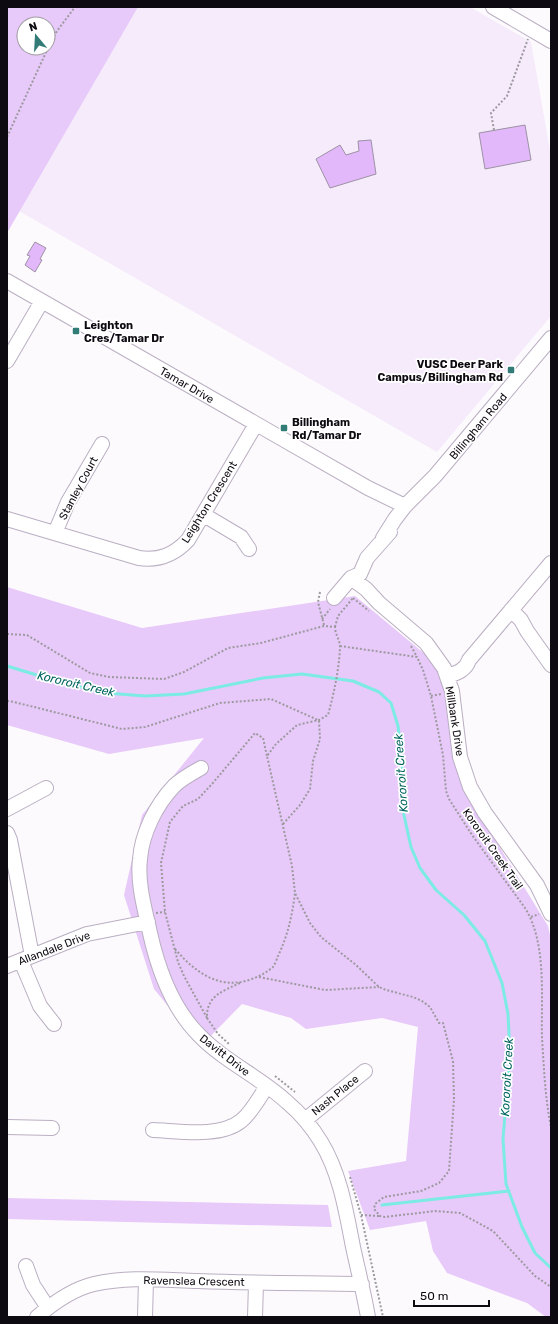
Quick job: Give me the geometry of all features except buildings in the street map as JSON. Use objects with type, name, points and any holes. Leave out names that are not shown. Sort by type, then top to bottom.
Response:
[{"type":"street","points":[[493,7],[551,41]]},
{"type":"street","name":"Tamar Drive","points":[[7,281],[368,488],[404,511]]},
{"type":"street","points":[[7,361],[42,301]]},
{"type":"street","name":"Billingham Road","points":[[334,598],[349,580],[353,568],[367,558],[383,538],[400,523],[404,511],[551,338]]},
{"type":"street","name":"Leighton Crescent","points":[[7,519],[131,556],[156,559],[172,553],[188,540],[256,424]]},
{"type":"street","name":"Stanley Court","points":[[55,533],[68,502],[102,444]]},
{"type":"street","points":[[204,515],[241,537],[249,549]]},
{"type":"street","points":[[446,672],[469,660],[551,563]]},
{"type":"street","name":"Millbank Drive","points":[[349,580],[366,589],[426,642],[446,672],[452,692],[460,757],[470,788],[485,813],[537,885],[551,914]]},
{"type":"street","points":[[508,614],[527,631],[551,665]]},
{"type":"street","name":"Davitt Drive","points":[[201,768],[174,786],[163,800],[153,816],[142,846],[140,860],[143,897],[155,953],[170,991],[188,1022],[197,1034],[213,1048],[287,1101],[305,1120],[320,1141],[330,1159],[337,1178],[362,1284],[368,1317]]},
{"type":"street","points":[[7,809],[46,788]]},
{"type":"street","points":[[7,833],[10,840],[26,958],[40,1006],[54,1024]]},
{"type":"street","name":"Allandale Drive","points":[[7,966],[87,934],[148,922]]},
{"type":"street","name":"Nash Place","points":[[305,1120],[365,1071]]},
{"type":"street","points":[[153,1130],[209,1132],[226,1130],[234,1126],[250,1112],[267,1086]]},
{"type":"street","points":[[7,1127],[52,1128]]},
{"type":"street","points":[[26,1266],[42,1312]]},
{"type":"street","name":"Ravenslea Crescent","points":[[42,1312],[75,1291],[94,1284],[122,1280],[362,1284]]},
{"type":"street","points":[[145,1317],[146,1280]]},
{"type":"street","points":[[255,1317],[256,1283]]},
{"type":"path","points":[[56,33],[75,7]]},
{"type":"path","points":[[494,130],[491,113],[509,93],[529,38]]},
{"type":"path","points":[[7,137],[44,56]]},
{"type":"path","points":[[320,592],[318,602],[324,626]]},
{"type":"path","points":[[267,756],[276,744],[297,725],[319,720],[328,715],[333,696],[340,646],[335,627],[338,616],[357,593]]},
{"type":"path","points":[[7,634],[27,635],[90,673],[109,678],[164,679],[184,672],[228,648],[261,643],[324,626],[335,627]]},
{"type":"path","name":"Kororoit Creek Trail","points":[[340,646],[417,657],[423,670],[431,696],[443,755],[446,791],[449,799],[472,835],[531,917],[541,959],[542,1040],[547,1102],[551,1127]]},
{"type":"path","points":[[431,696],[446,693]]},
{"type":"path","points":[[7,702],[14,702],[122,729],[145,727],[220,703],[271,699],[319,720]]},
{"type":"path","points":[[283,824],[300,805],[310,789],[313,761],[320,739],[319,720]]},
{"type":"path","points":[[207,1018],[206,1010],[212,998],[240,983],[259,977],[274,966],[284,944],[292,919],[295,893],[292,866],[263,738],[255,733],[198,799],[183,806],[170,822],[161,863],[165,912],[174,948],[184,976],[207,1018],[218,1034],[231,1046]]},
{"type":"path","points":[[295,893],[310,923],[321,936],[356,965],[379,987],[422,1001],[430,1007],[440,1023],[444,1023],[453,1061],[454,1099],[450,1171],[439,1183],[421,1191],[384,1197],[379,1200],[375,1204],[374,1209],[380,1216]]},
{"type":"path","points":[[174,948],[193,968],[204,975],[214,980],[240,983]]},
{"type":"path","points":[[259,977],[325,990],[379,987]]},
{"type":"path","points":[[348,1171],[353,1183],[362,1216],[383,1317]]},
{"type":"path","points":[[362,1216],[385,1217],[434,1211],[460,1213],[493,1231],[534,1276],[551,1287]]},
{"type":"shaded area","points":[[7,7],[138,7],[7,233]]},
{"type":"shaded area","points":[[138,7],[470,7],[531,42],[551,156],[551,316],[437,452],[19,211]]},
{"type":"shaded area","points":[[7,587],[142,628],[355,596],[432,660],[448,697],[473,804],[548,926],[551,940],[551,1317],[546,1317],[527,1303],[447,1273],[433,1251],[426,1221],[370,1230],[348,1171],[406,1161],[418,1027],[382,1018],[306,1029],[291,1018],[242,1004],[201,1046],[154,989],[124,895],[142,815],[204,738],[109,754],[7,725]]},
{"type":"shaded area","points":[[7,1198],[328,1205],[332,1227],[7,1219]]},
{"type":"waterway","name":"Kororoit Creek","points":[[7,666],[63,683],[106,693],[145,696],[184,694],[263,678],[302,674],[353,681],[379,692],[391,703],[398,726],[402,760],[402,806],[411,847],[420,868],[436,890],[464,915],[485,941],[502,983],[508,1014],[510,1054],[503,1139],[506,1184],[522,1227],[535,1253],[551,1268]]},
{"type":"waterway","points":[[382,1205],[509,1191]]},
{"type":"place","name":"Leighton Cres/Tamar Dr","points":[[76,331]]},
{"type":"place","name":"VUSC Deer Park Campus/Billingham Rd","points":[[511,370]]},
{"type":"place","name":"Billingham Rd/Tamar Dr","points":[[284,428]]}]
